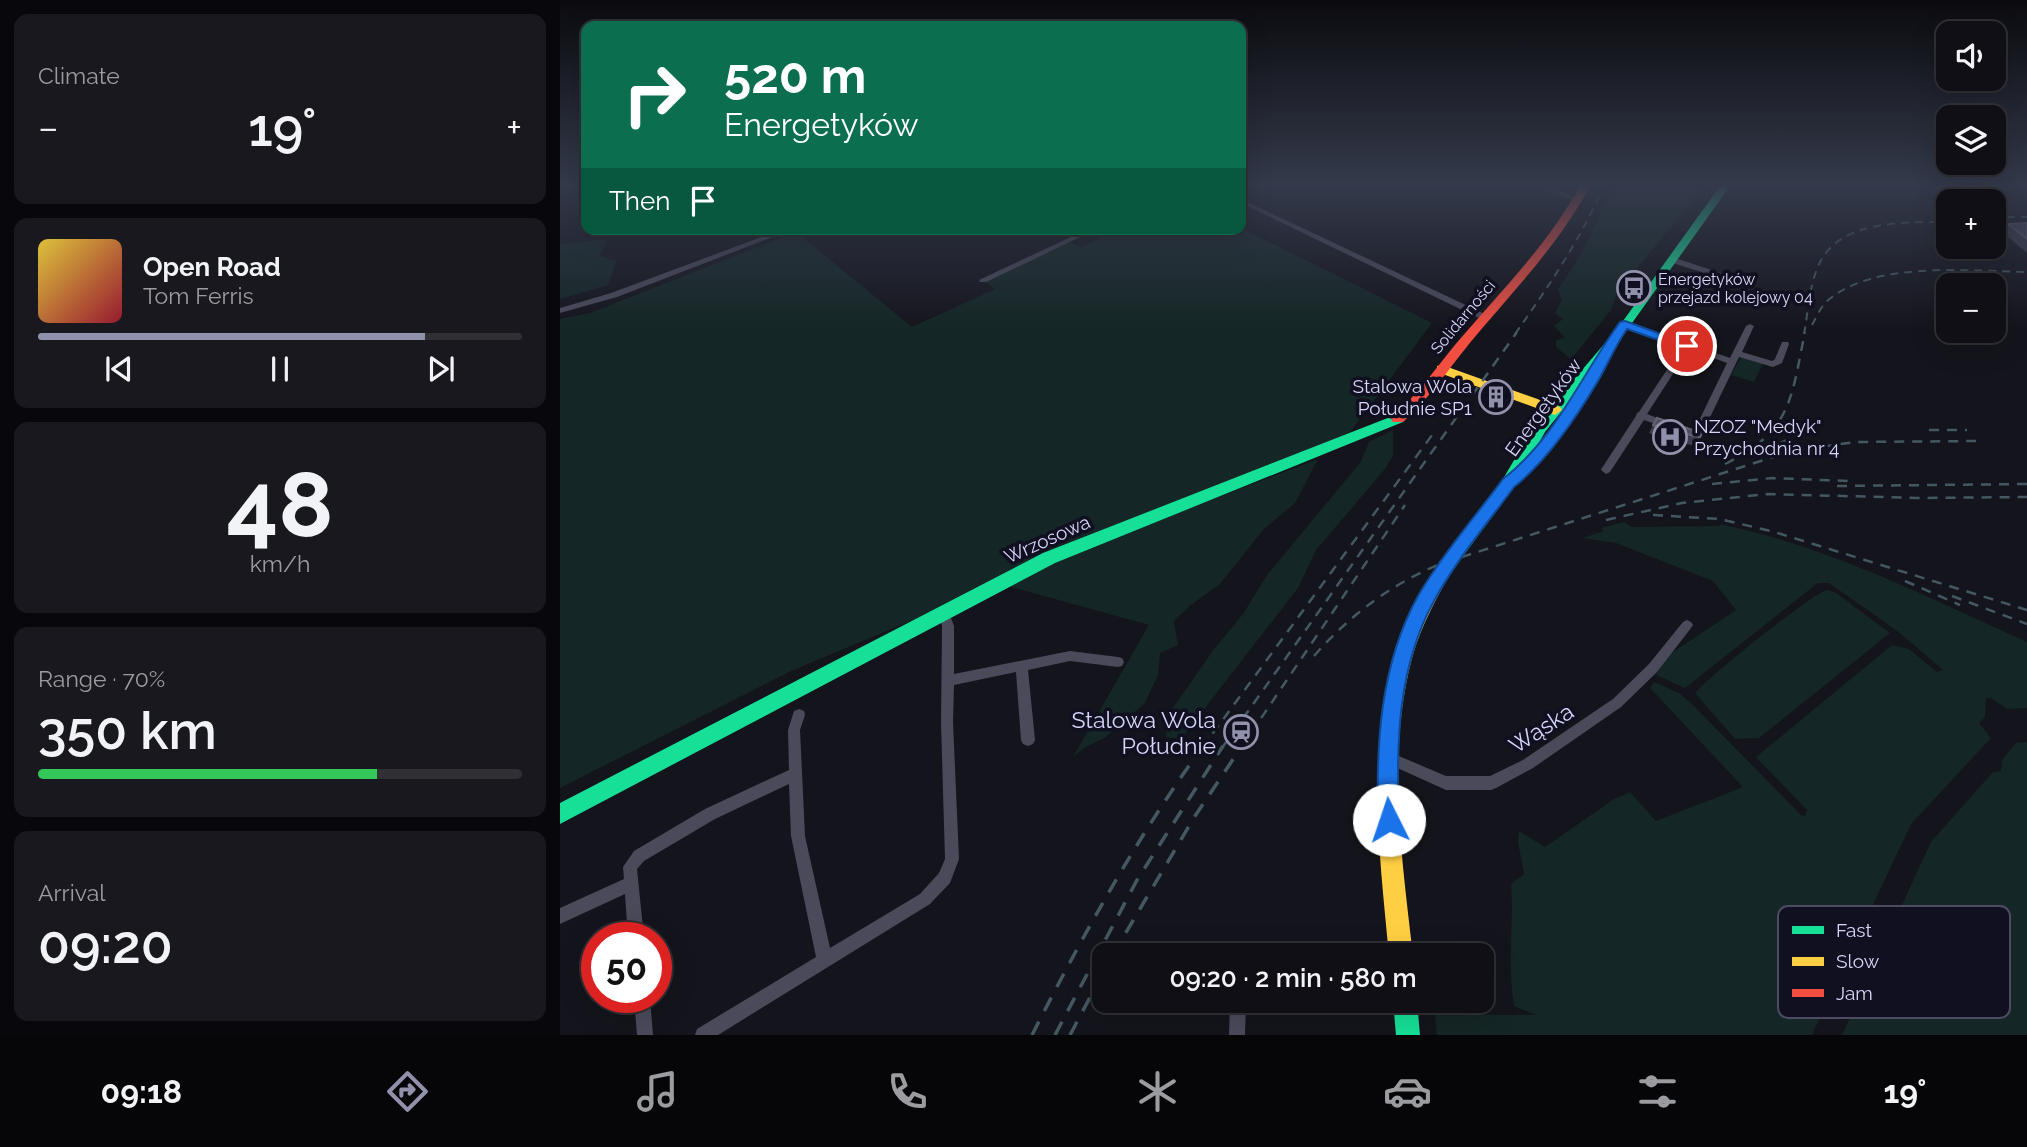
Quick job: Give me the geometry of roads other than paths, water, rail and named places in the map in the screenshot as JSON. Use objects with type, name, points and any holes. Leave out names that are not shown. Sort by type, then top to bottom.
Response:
[{"type":"street","points":[[1311,234],[1486,318]]},
{"type":"street","name":"Solidarności","points":[[1442,369],[1556,234]]},
{"type":"street","name":"Energetyków","points":[[1509,483],[1516,463],[1555,410],[1605,351],[1690,234]]},
{"type":"street","points":[[560,311],[614,295],[774,235]]},
{"type":"street","points":[[982,280],[1081,235]]},
{"type":"street","points":[[1672,260],[1750,284]]},
{"type":"street","points":[[1625,324],[1687,346],[1773,364],[1779,361],[1785,344]]},
{"type":"street","points":[[1640,415],[1696,436],[1750,326]]},
{"type":"street","points":[[1606,470],[1687,346]]},
{"type":"street","name":"Energetyków","points":[[1400,943],[1388,807],[1387,757],[1392,702],[1402,662],[1424,602],[1438,578],[1509,483],[1531,464],[1578,401],[1605,351]]},
{"type":"street","points":[[1442,369],[1555,410],[1578,401]]},
{"type":"street","name":"Wrzosowa","points":[[560,814],[1063,552],[1387,426],[1414,407],[1442,369]]},
{"type":"street","points":[[1552,436],[1555,410]]},
{"type":"street","points":[[703,1035],[925,899],[937,888],[950,869],[952,847],[948,626],[944,612]]},
{"type":"street","name":"Wąska","points":[[1387,757],[1446,783],[1491,783],[1528,764],[1617,703],[1653,668],[1687,625]]},
{"type":"street","points":[[947,681],[1070,656],[1118,662]]},
{"type":"street","points":[[1021,665],[1028,740]]},
{"type":"street","points":[[799,715],[794,730],[798,836],[825,960]]},
{"type":"street","points":[[634,922],[630,867],[639,856],[710,814],[795,774]]},
{"type":"street","points":[[560,916],[630,884]]},
{"type":"street","points":[[643,1013],[645,1035]]},
{"type":"street","points":[[1237,1035],[1238,1013]]},
{"type":"street","points":[[1406,1013],[1408,1035]]},
{"type":"railway","points":[[1515,334],[1579,234]]},
{"type":"railway","points":[[1804,334],[1810,293],[1817,269],[1826,253],[1851,234]]},
{"type":"railway","points":[[1812,325],[1826,302],[1845,289],[1869,279],[1922,271],[2027,272]]},
{"type":"railway","points":[[1222,748],[1517,332]]},
{"type":"railway","points":[[1725,464],[1764,439],[1785,411],[1805,332]]},
{"type":"railway","points":[[1762,452],[1824,422]]},
{"type":"railway","points":[[1929,430],[1967,430]]},
{"type":"railway","points":[[1202,748],[1435,431]]},
{"type":"railway","points":[[1314,656],[1342,627],[1372,602],[1404,581],[1440,564],[1792,451],[1855,442],[1976,441]]},
{"type":"railway","points":[[1712,484],[1772,478],[1848,481]]},
{"type":"railway","points":[[1837,486],[2027,484]]},
{"type":"railway","points":[[1606,520],[1682,503],[1768,494],[1917,498],[2027,497]]},
{"type":"railway","points":[[1241,748],[1405,505]]},
{"type":"railway","points":[[1653,515],[1719,519],[1771,531],[2027,610]]},
{"type":"railway","points":[[1905,581],[1960,605]]},
{"type":"railway","points":[[1952,596],[2027,624]]},
{"type":"railway","points":[[1032,1035],[1112,887],[1203,746]]},
{"type":"railway","points":[[1055,1035],[1137,880],[1223,746]]},
{"type":"railway","points":[[1120,943],[1195,816],[1242,746]]},
{"type":"railway","points":[[1070,1035],[1092,994]]},
{"type":"place","name":"Energetyków przejazd kolejowy 04","points":[[1634,288]]},
{"type":"place","name":"Stalowa Wola Południe SP1","points":[[1496,397]]},
{"type":"place","name":"NZOZ \"Medyk\" Przychodnia nr 4","points":[[1670,437]]},
{"type":"place","name":"Stalowa Wola Południe","points":[[1241,732]]}]
